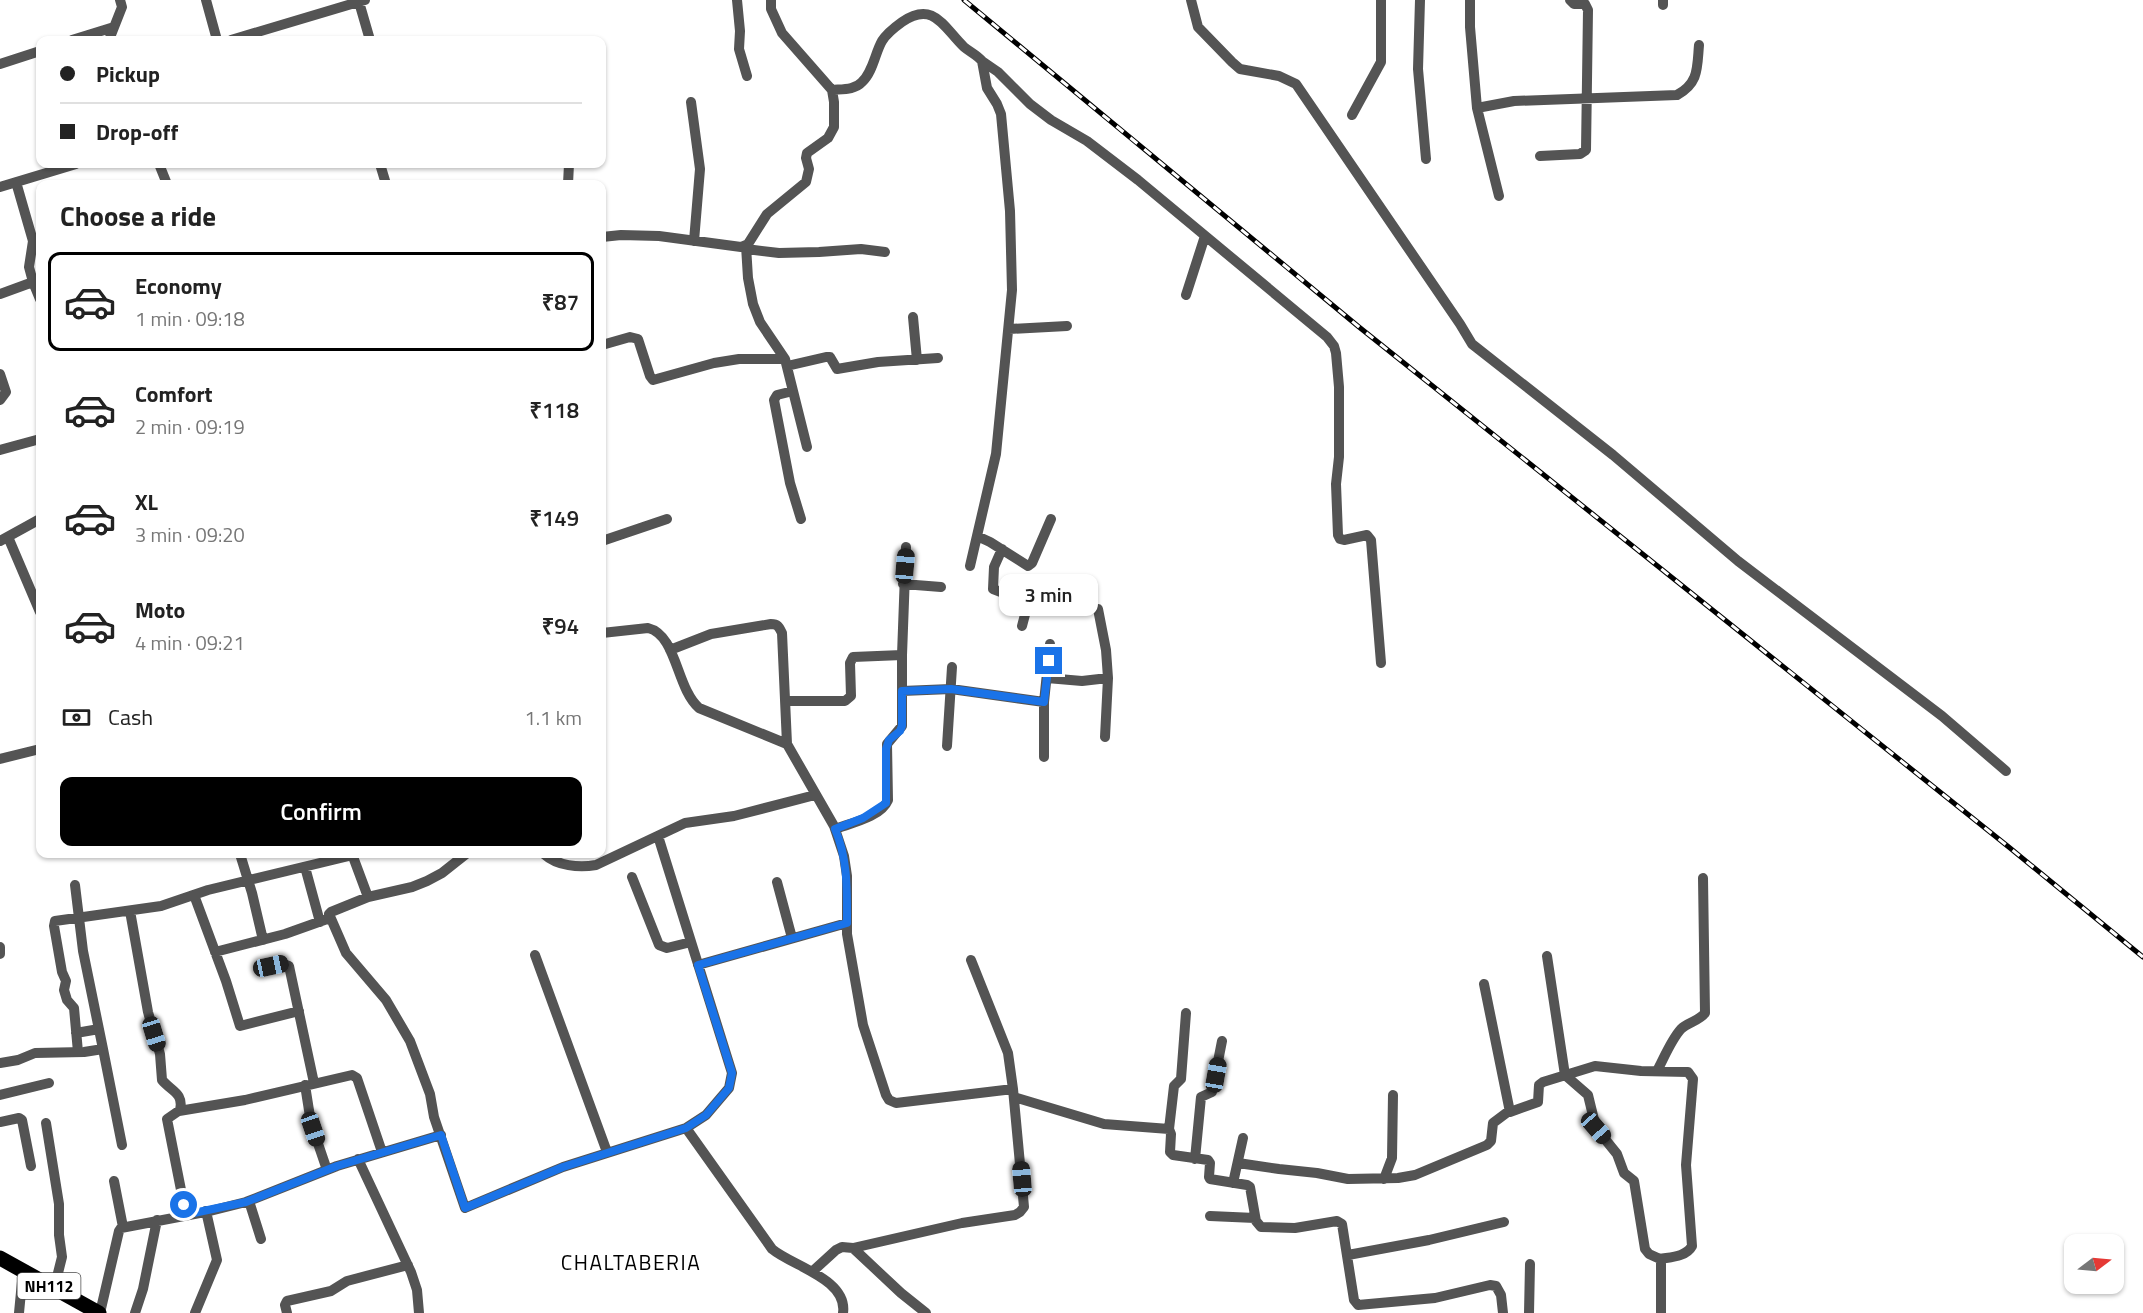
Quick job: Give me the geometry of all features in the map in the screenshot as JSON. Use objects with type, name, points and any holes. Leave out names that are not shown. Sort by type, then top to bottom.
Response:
[{"type":"highway","name":"NH112","points":[[0,1258],[100,1313]]},
{"type":"street","points":[[111,36],[122,7],[120,0]]},
{"type":"street","points":[[206,0],[217,36]]},
{"type":"street","points":[[322,0],[325,12]]},
{"type":"street","points":[[737,0],[739,49],[747,76]]},
{"type":"street","points":[[771,0],[771,9],[783,33],[832,90],[834,102],[834,127],[828,138],[807,153],[809,170],[806,182],[767,214],[746,247],[753,304],[760,322],[786,362],[807,447]]},
{"type":"street","points":[[1191,0],[1198,27],[1240,69],[1279,76],[1296,84],[1472,344],[1613,454],[1738,561],[1942,716],[2006,771]]},
{"type":"street","points":[[1352,115],[1381,62],[1381,0]]},
{"type":"street","points":[[1420,0],[1418,69],[1426,159]]},
{"type":"street","points":[[1470,0],[1477,108],[1498,196]]},
{"type":"street","points":[[1540,156],[1585,152],[1588,10],[1587,5],[1574,4],[1570,0]]},
{"type":"street","points":[[244,36],[362,1],[369,36]]},
{"type":"street","points":[[832,90],[857,86],[864,81],[883,40],[892,29],[913,15],[922,13],[931,15],[944,24],[965,48],[998,72],[1030,104],[1051,120],[1087,141],[1138,180],[1327,337],[1334,346],[1339,387],[1339,457],[1336,484],[1338,535],[1344,540],[1367,535],[1371,540],[1381,663]]},
{"type":"street","points":[[85,36],[114,27]]},
{"type":"street","points":[[1477,108],[1514,101],[1677,95],[1692,85],[1699,45]]},
{"type":"street","points":[[0,64],[36,52]]},
{"type":"street","points":[[970,567],[996,453],[1009,329],[1012,261],[1006,165],[999,108],[987,88],[982,61]]},
{"type":"street","points":[[691,102],[700,169],[694,241]]},
{"type":"street","points":[[0,187],[63,168]]},
{"type":"street","points":[[16,182],[33,241],[33,249],[28,262],[36,289]]},
{"type":"street","points":[[606,236],[621,234],[658,236],[779,253],[852,249],[885,252]]},
{"type":"street","points":[[1186,295],[1205,236]]},
{"type":"street","points":[[0,294],[33,282]]},
{"type":"street","points":[[913,317],[917,360]]},
{"type":"street","points":[[1009,329],[1067,326]]},
{"type":"street","points":[[606,344],[630,337],[638,339],[653,380],[714,363],[739,359],[786,362],[830,357],[837,369],[878,362],[938,358]]},
{"type":"street","points":[[0,374],[6,392],[0,400]]},
{"type":"street","points":[[794,391],[777,395],[774,400],[790,483],[801,519]]},
{"type":"street","points":[[0,450],[36,440]]},
{"type":"street","points":[[606,540],[667,519]]},
{"type":"street","points":[[977,536],[1028,566],[1032,563],[1051,519]]},
{"type":"street","points":[[36,521],[4,539],[36,604]]},
{"type":"street","points":[[835,829],[863,818],[886,803],[886,749],[889,740],[900,731],[902,726],[903,584],[906,547]]},
{"type":"street","points":[[1002,549],[994,567],[993,590],[1027,602],[1022,626]]},
{"type":"street","points":[[903,584],[941,587]]},
{"type":"street","points":[[1098,609],[1106,650],[1108,678],[1105,738]]},
{"type":"street","points":[[670,650],[711,634],[776,624],[782,633],[787,744],[835,829],[844,856],[847,876],[847,934],[863,1025],[889,1100],[896,1103],[1014,1093],[1097,1123],[1169,1130]]},
{"type":"street","points":[[606,633],[655,629],[666,640],[685,690],[699,708],[787,744]]},
{"type":"street","points":[[1044,757],[1044,702],[1050,644]]},
{"type":"street","points":[[785,701],[845,701],[851,696],[850,663],[853,657],[902,655]]},
{"type":"street","points":[[947,746],[952,666]]},
{"type":"street","points":[[1047,678],[1082,681],[1108,678]]},
{"type":"street","points":[[902,691],[951,689],[1044,702]]},
{"type":"street","points":[[0,759],[36,750]]},
{"type":"street","points":[[550,858],[558,863],[596,865],[685,823],[734,816],[815,795]]},
{"type":"street","points":[[305,867],[325,920],[350,959],[386,1000],[410,1041],[430,1094],[434,1117],[465,1208],[563,1167],[686,1128],[706,1115],[729,1088],[732,1073],[658,836]]},
{"type":"street","points":[[241,858],[263,940]]},
{"type":"street","points":[[78,1052],[74,1008],[67,1001],[64,990],[66,981],[62,973],[54,924],[56,920],[161,906],[194,895],[338,858]]},
{"type":"street","points":[[354,858],[368,897]]},
{"type":"street","points":[[215,952],[263,940],[325,920],[331,912],[368,897],[412,887],[442,873],[461,858]]},
{"type":"street","points":[[632,877],[659,945],[667,948],[691,942]]},
{"type":"street","points":[[1657,1071],[1678,1033],[1705,1013],[1703,878]]},
{"type":"street","points":[[777,882],[792,938]]},
{"type":"street","points":[[75,885],[84,957],[122,1145]]},
{"type":"street","points":[[194,895],[240,1026],[299,1011]]},
{"type":"street","points":[[130,911],[148,1011],[161,1055],[162,1080],[180,1097],[182,1108],[179,1111]]},
{"type":"street","points":[[698,965],[847,923]]},
{"type":"street","points":[[0,947],[0,954]]},
{"type":"street","points":[[535,955],[607,1152]]},
{"type":"street","points":[[1238,1162],[1348,1179],[1384,1179],[1415,1174],[1487,1145],[1491,1141],[1494,1123],[1509,1111],[1512,1112],[1536,1103],[1539,1099],[1541,1084],[1565,1075],[1599,1065],[1641,1071],[1688,1072],[1693,1079],[1686,1165],[1692,1246],[1690,1251],[1659,1259],[1645,1249],[1634,1181],[1624,1173],[1617,1154],[1596,1128],[1588,1095],[1565,1075],[1547,956]]},
{"type":"street","points":[[813,1271],[842,1247],[853,1248],[962,1223],[1015,1215],[1020,1212],[1024,1200],[1008,1053],[971,960]]},
{"type":"street","points":[[258,969],[287,964],[299,1011],[309,1084],[311,1123],[327,1170]]},
{"type":"street","points":[[1484,984],[1509,1111]]},
{"type":"street","points":[[1186,1013],[1181,1078],[1174,1086],[1169,1130],[1171,1134],[1170,1152],[1173,1155],[1209,1161],[1210,1179],[1250,1187],[1256,1221],[1262,1227],[1295,1228],[1337,1221],[1342,1224],[1354,1300],[1358,1305],[1435,1298],[1490,1285],[1496,1286],[1498,1290],[1503,1313]]},
{"type":"street","points":[[76,1033],[99,1029]]},
{"type":"street","points":[[1195,1159],[1201,1097],[1212,1092],[1222,1041]]},
{"type":"street","points":[[0,1063],[18,1060],[35,1053],[103,1049]]},
{"type":"street","points":[[184,1215],[168,1123],[169,1116],[179,1111],[245,1100],[348,1074],[355,1076],[382,1152]]},
{"type":"street","points":[[0,1095],[49,1083]]},
{"type":"street","points":[[1384,1179],[1392,1158],[1393,1095]]},
{"type":"street","points":[[0,1122],[19,1118],[22,1120],[31,1166]]},
{"type":"street","points":[[46,1124],[59,1204],[62,1257],[54,1289]]},
{"type":"street","points":[[686,1128],[772,1248],[790,1262],[820,1276],[842,1298],[843,1313]]},
{"type":"street","points":[[100,1313],[119,1231],[123,1227],[249,1201],[358,1159],[441,1135]]},
{"type":"street","points":[[1233,1183],[1243,1138]]},
{"type":"street","points":[[358,1159],[416,1285],[419,1313]]},
{"type":"street","points":[[114,1181],[123,1227]]},
{"type":"street","points":[[249,1201],[261,1239]]},
{"type":"street","points":[[195,1313],[217,1260],[206,1211]]},
{"type":"street","points":[[1210,1216],[1256,1218]]},
{"type":"street","points":[[135,1313],[158,1220]]},
{"type":"street","points":[[1348,1255],[1429,1240],[1504,1222]]},
{"type":"street","points":[[853,1248],[926,1313]]},
{"type":"street","points":[[1659,1259],[1661,1313]]},
{"type":"street","points":[[1529,1313],[1530,1264]]},
{"type":"street","points":[[287,1313],[285,1305],[287,1301],[331,1291],[347,1281],[408,1265]]},
{"type":"street","points":[[19,1313],[23,1271]]},
{"type":"railway","points":[[964,0],[1359,327],[2143,957]]},
{"type":"district","name":"CHALTABERIA","points":[[631,1262]]},
{"type":"route","points":[[184,1205],[184,1215],[246,1202],[319,1172],[441,1135],[465,1208],[563,1167],[667,1135],[699,1121],[729,1088],[732,1073],[698,965],[847,923],[847,876],[840,840],[835,829],[884,807],[888,800],[886,749],[889,740],[900,731],[902,726],[902,691],[951,689],[1044,702],[1049,661]]}]
